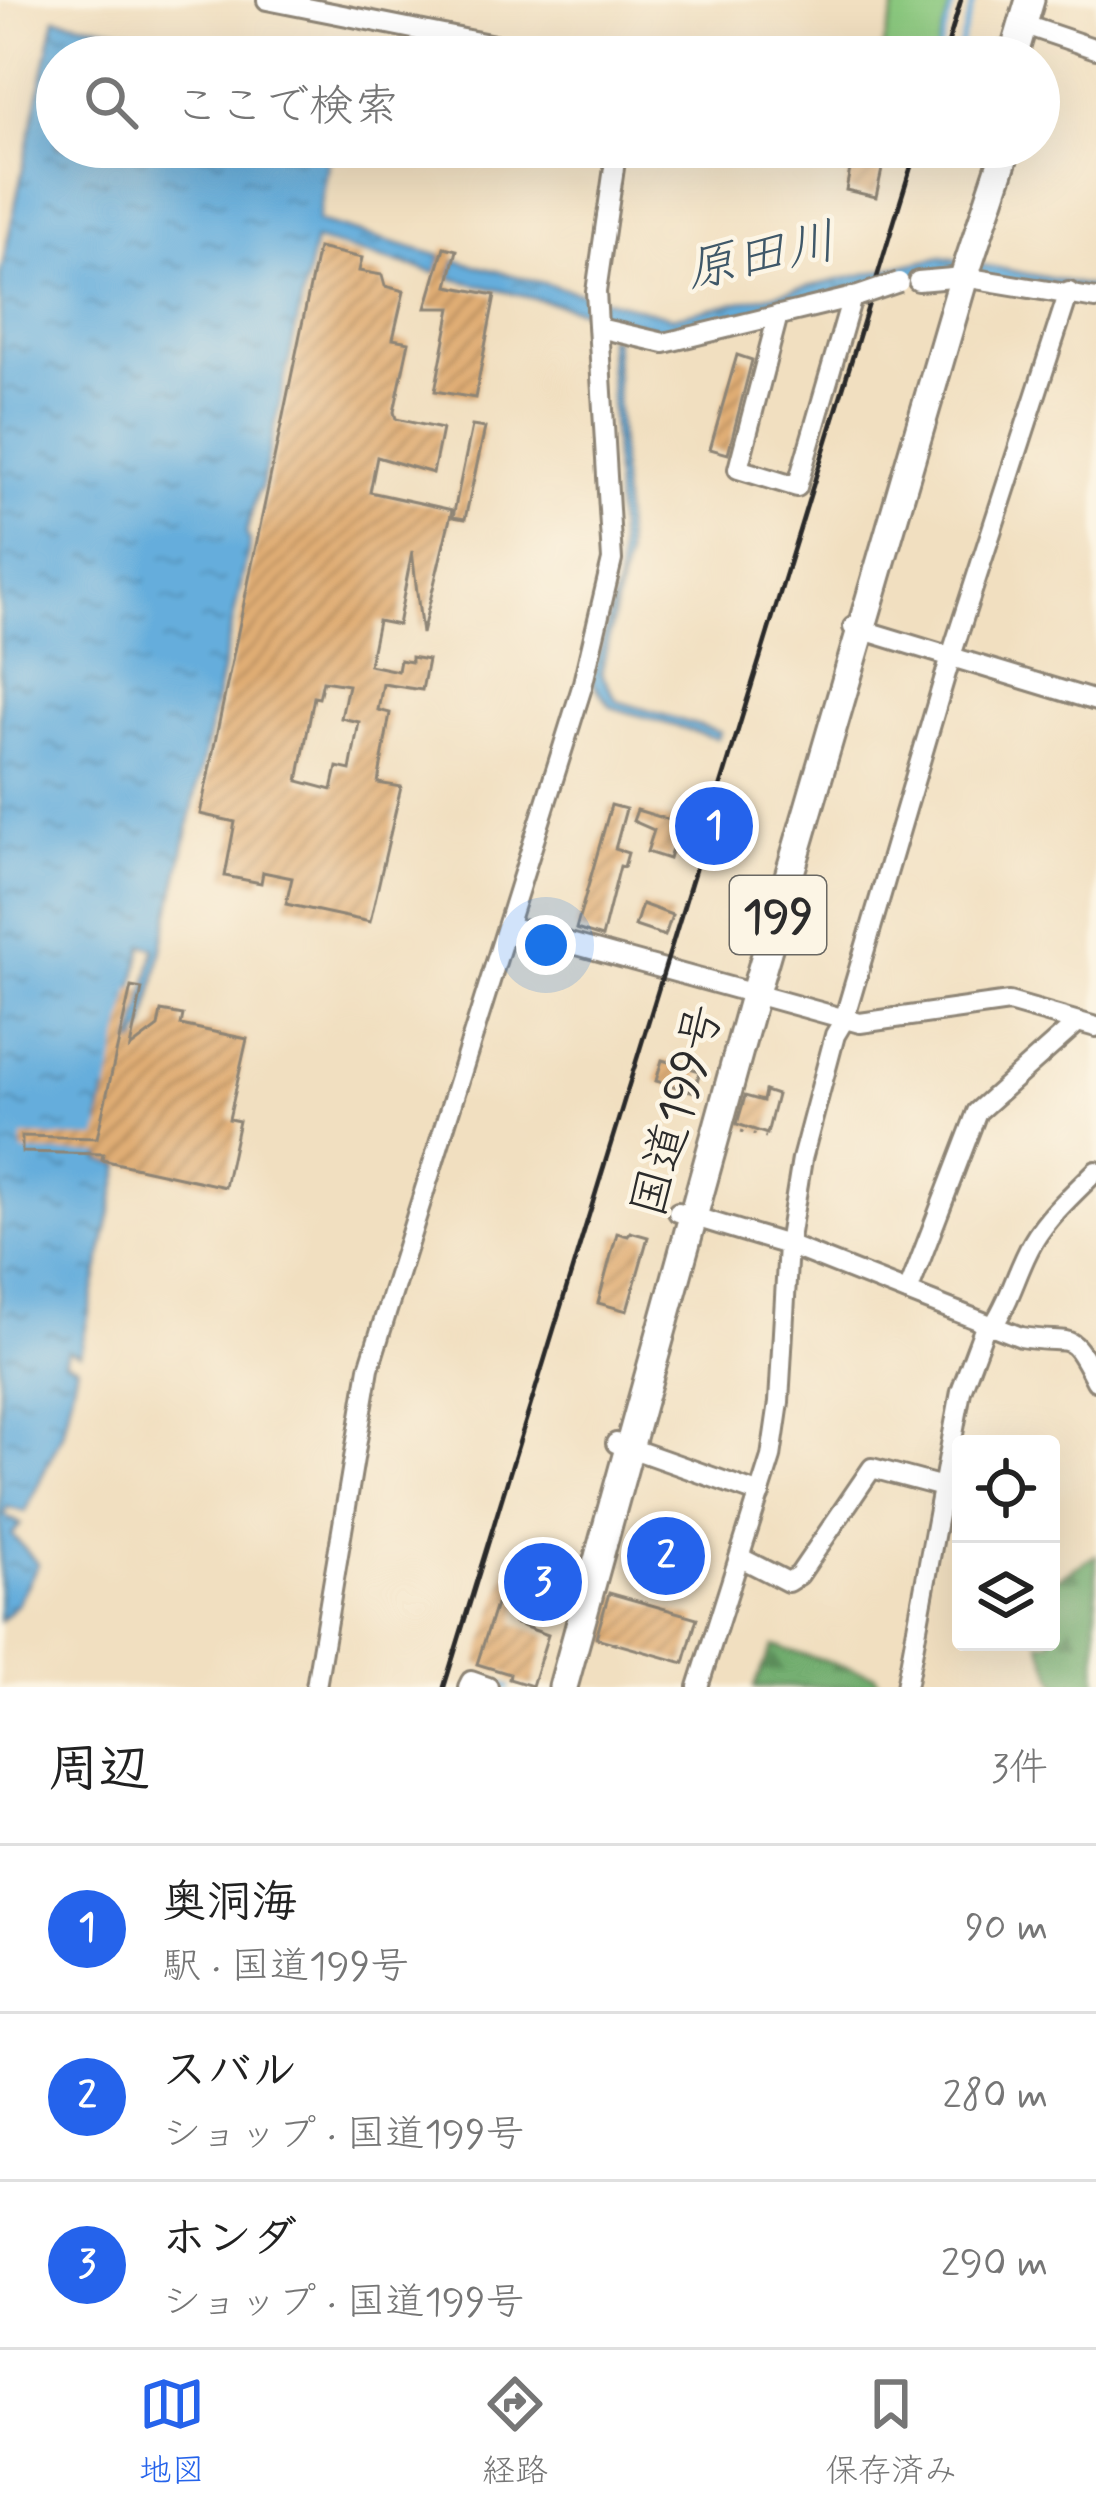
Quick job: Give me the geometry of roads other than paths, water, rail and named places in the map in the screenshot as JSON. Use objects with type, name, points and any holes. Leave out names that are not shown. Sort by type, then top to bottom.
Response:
[{"type":"highway","points":[[1031,17],[1048,0]]},
{"type":"highway","name":"国道199号","points":[[563,1687],[685,1214],[989,168]]},
{"type":"highway","name":"国道199号","points":[[548,1687],[622,1446]]},
{"type":"street","points":[[267,0],[334,6],[463,36]]},
{"type":"street","points":[[1031,17],[1096,49]]},
{"type":"street","points":[[316,1687],[370,1368],[582,687],[611,560],[596,292],[614,168]]},
{"type":"street","points":[[599,328],[664,343],[908,281],[957,278],[1096,299]]},
{"type":"street","points":[[698,1687],[771,1457],[788,1245],[802,1159],[951,656],[1069,292]]},
{"type":"street","points":[[778,315],[738,469],[797,488],[855,296]]},
{"type":"street","points":[[855,628],[1096,701]]},
{"type":"street","points":[[508,926],[860,1023],[1010,1001],[1087,1024]]},
{"type":"street","points":[[908,1292],[976,1112],[999,1088],[1087,1024]]},
{"type":"street","points":[[906,1687],[961,1391],[988,1326],[1005,1309],[1033,1242],[1096,1171]]},
{"type":"street","points":[[685,1214],[788,1245],[1021,1337],[1068,1338],[1077,1343],[1096,1381]]},
{"type":"street","points":[[622,1446],[760,1494]]},
{"type":"street","points":[[741,1558],[788,1582],[799,1574],[872,1468],[943,1487]]},
{"type":"street","points":[[468,1687],[471,1681],[488,1687]]},
{"type":"water","points":[[55,18],[153,36],[51,36]]},
{"type":"water","points":[[36,107],[36,168],[327,168],[318,221],[441,256],[436,273],[315,240],[261,489],[246,533],[250,542],[144,1032],[140,1032],[126,1096],[105,1092],[100,1122],[122,1127],[108,1126],[100,1160],[121,1165],[80,1354],[67,1350],[64,1361],[77,1366],[62,1434],[25,1512],[7,1507],[4,1515],[21,1524],[12,1535],[38,1564],[17,1604],[0,1621],[0,277]],"holes":[[[143,945],[155,948],[123,1088],[111,1086]]]},
{"type":"water","points":[[942,257],[1094,287],[1096,295],[937,272],[897,277],[666,331],[450,278],[455,260],[672,317]]},
{"type":"water","points":[[608,337],[614,339],[626,559],[601,673],[617,701],[720,732],[718,739],[611,707],[592,681],[618,581]]},
{"type":"waterway","points":[[943,36],[954,0]]},
{"type":"waterway","points":[[963,36],[974,0]]},
{"type":"waterway","points":[[492,1680],[509,1687]]},
{"type":"railway","points":[[950,36],[961,0]]},
{"type":"railway","points":[[444,1687],[911,168]]},
{"type":"place","name":"奥洞海","points":[[714,826]]},
{"type":"place","name":"スバル","points":[[666,1556]]},
{"type":"place","name":"ホンダ","points":[[543,1582]]},
{"type":"water label","name":"原田川","points":[[760,254]]}]
